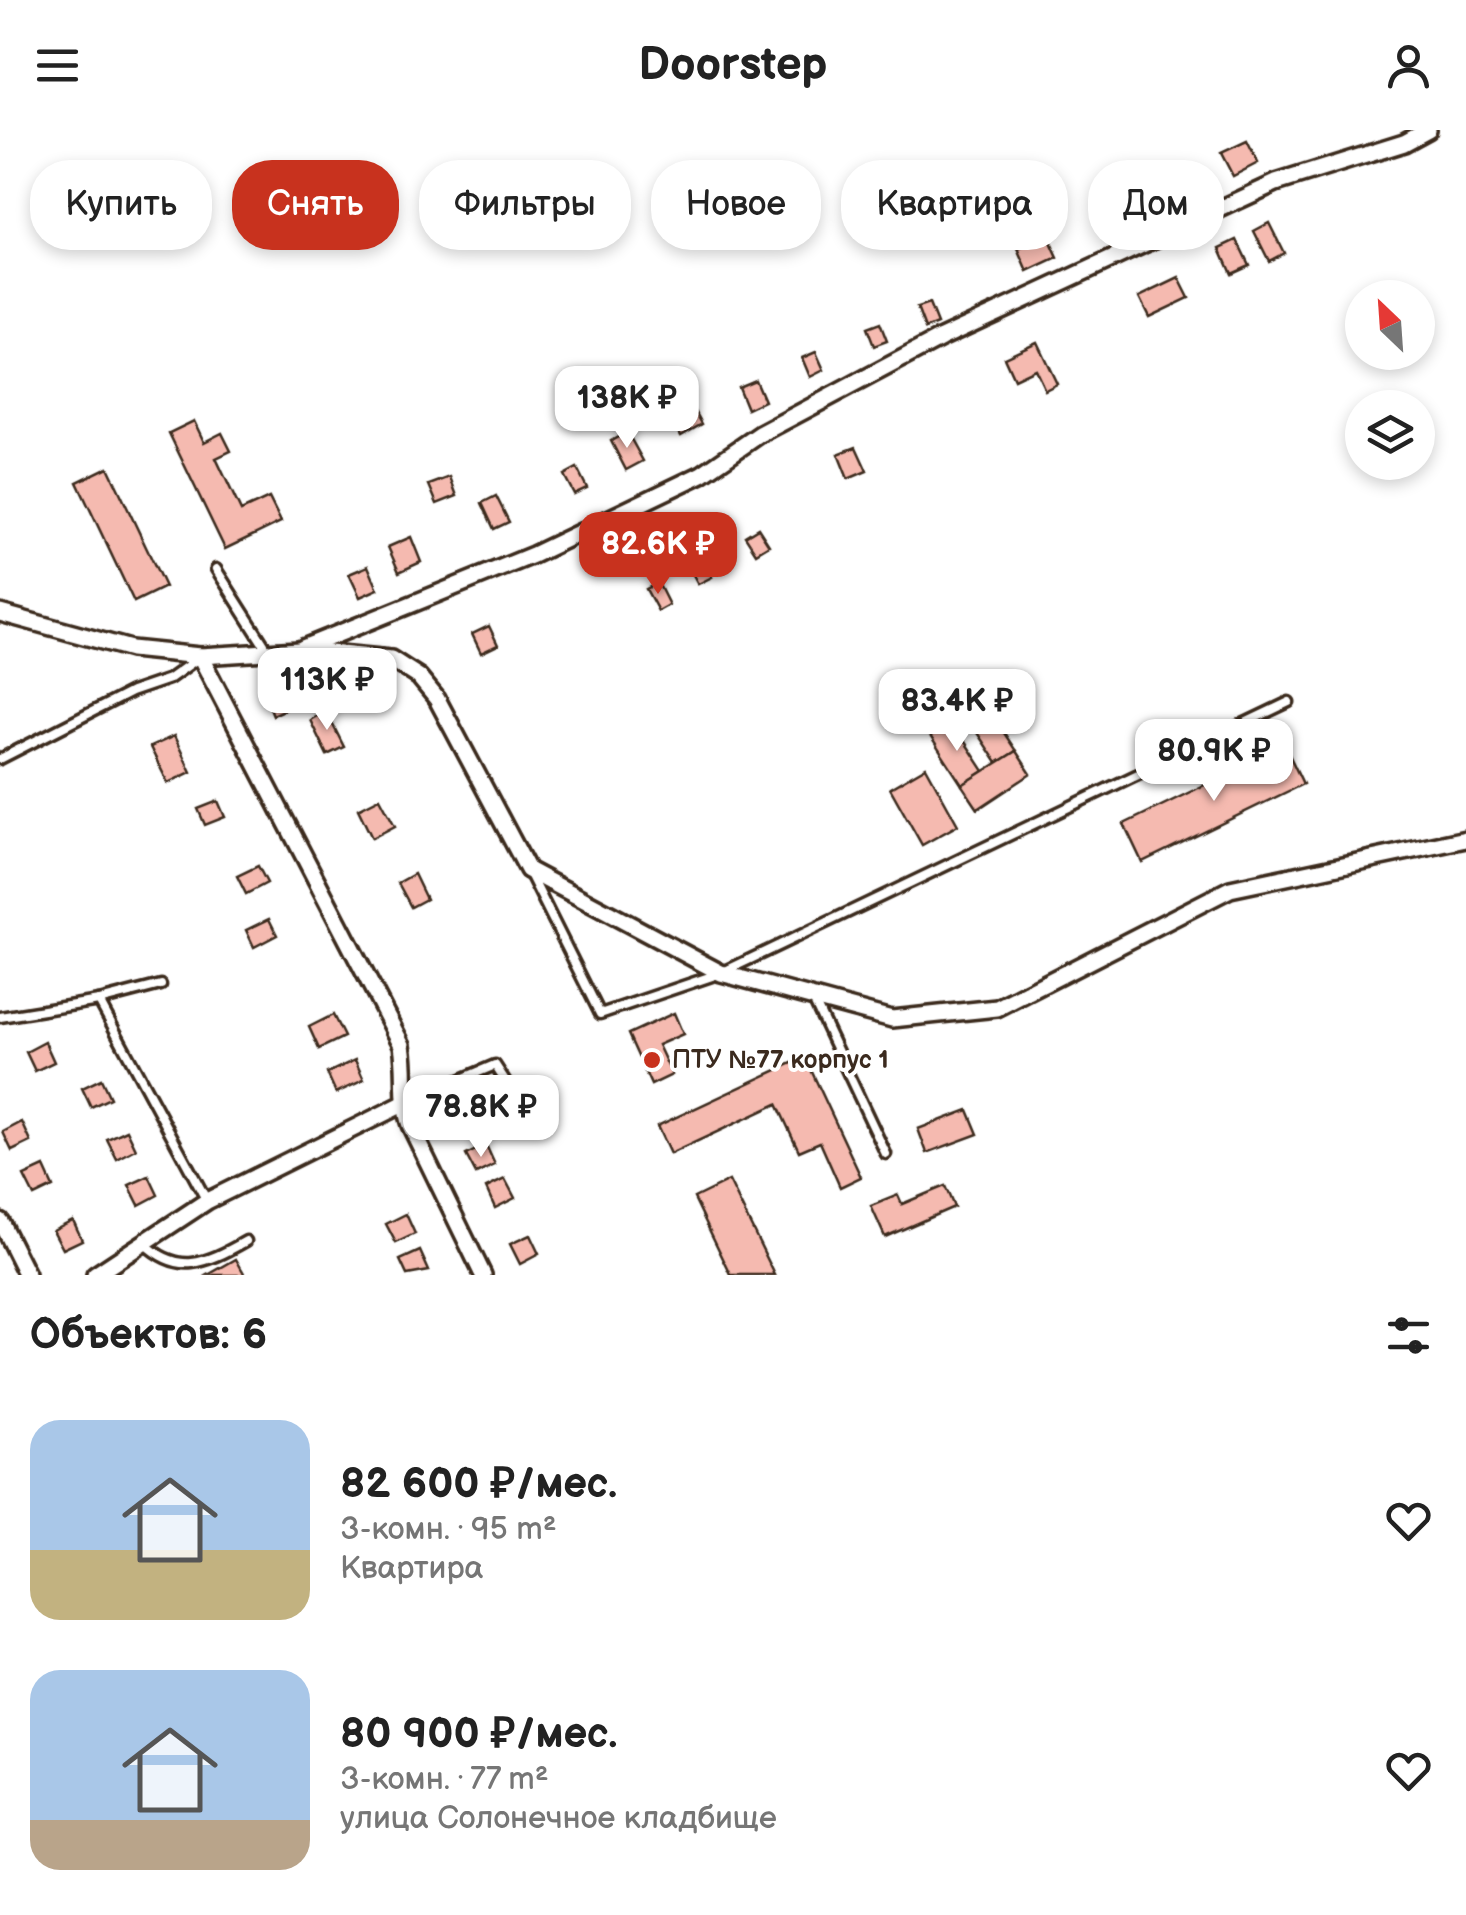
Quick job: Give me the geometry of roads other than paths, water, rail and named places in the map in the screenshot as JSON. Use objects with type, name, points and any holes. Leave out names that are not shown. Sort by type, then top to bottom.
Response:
[{"type":"street","points":[[299,650],[533,555],[702,474],[760,434],[941,338],[1276,183],[1404,144],[1428,130]]},
{"type":"street","points":[[0,614],[130,650],[200,656],[299,650],[391,659],[419,677],[437,699],[528,870],[721,973],[892,1019],[997,1008],[1230,889],[1466,839]]},
{"type":"street","points":[[200,656],[402,1045],[408,1072],[403,1104],[483,1275]]},
{"type":"street","points":[[95,1275],[206,1201],[403,1104]]},
{"type":"street","points":[[0,1221],[27,1275]]},
{"type":"lane","points":[[216,569],[268,651]]},
{"type":"lane","points":[[0,759],[131,692],[169,679],[200,656]]},
{"type":"lane","points":[[528,870],[600,1014],[721,973],[1289,702]]},
{"type":"lane","points":[[0,1016],[100,1001],[161,985]]},
{"type":"lane","points":[[812,999],[886,1154]]},
{"type":"lane","points":[[100,1001],[206,1201]]},
{"type":"lane","points":[[403,1104],[496,1064],[506,1082]]},
{"type":"lane","points":[[144,1243],[160,1266],[173,1272],[195,1270],[246,1241]]},
{"type":"place","name":"ПТУ №77 корпус 1","points":[[652,1060]]}]
